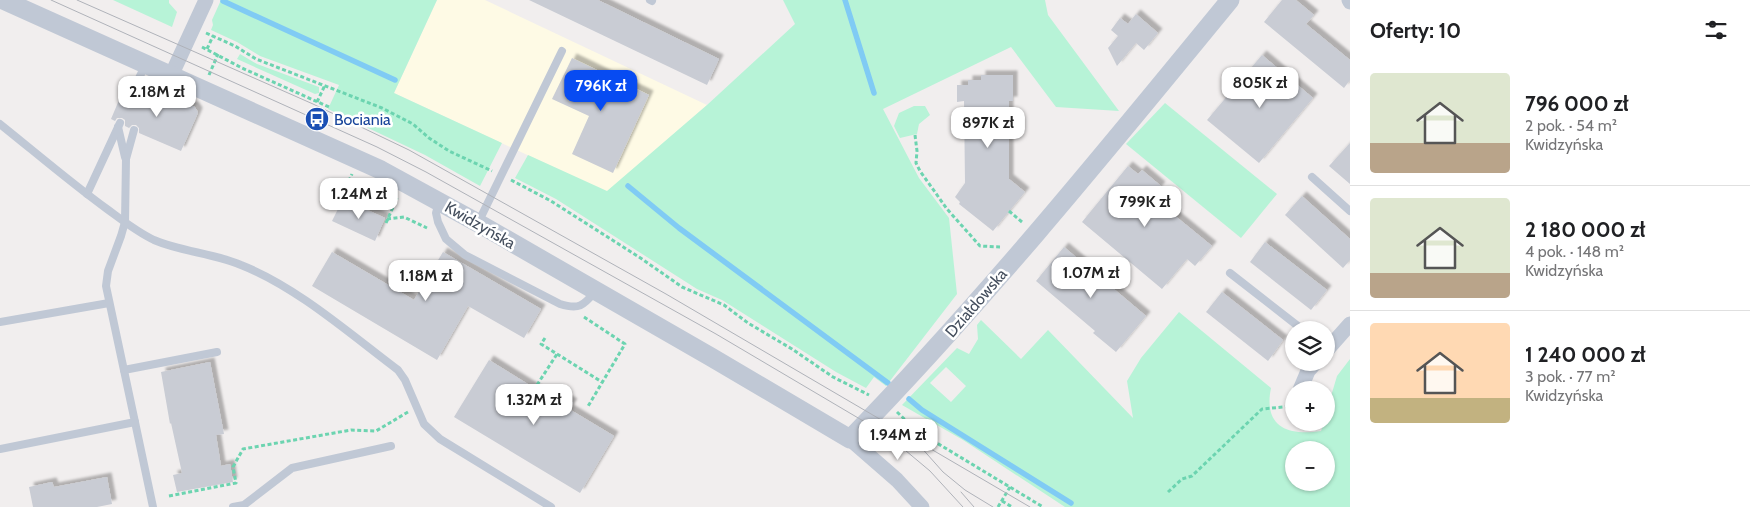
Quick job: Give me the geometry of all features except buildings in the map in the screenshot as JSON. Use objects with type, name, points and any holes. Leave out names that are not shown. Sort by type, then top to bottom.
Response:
[{"type":"street","name":"Kwidzyńska","points":[[3,0],[381,170],[478,223],[850,439],[897,480],[922,507]]},
{"type":"street","points":[[160,70],[191,34],[206,0]]},
{"type":"street","name":"Działdowska","points":[[850,439],[939,346],[999,277],[1230,0]]},
{"type":"street","points":[[1335,340],[1350,324]]},
{"type":"lane","points":[[478,223],[562,51]]},
{"type":"lane","points":[[133,90],[160,70]]},
{"type":"lane","points":[[150,98],[160,70]]},
{"type":"lane","points":[[0,124],[87,194],[125,222],[154,240],[241,264],[289,290],[398,370],[405,380],[424,424],[440,439],[551,507]]},
{"type":"lane","points":[[87,194],[119,125],[126,159],[125,222],[108,271],[106,286],[153,507]]},
{"type":"lane","points":[[126,159],[134,130]]},
{"type":"lane","points":[[1312,177],[1350,212]]},
{"type":"lane","points":[[439,202],[436,213],[441,230],[446,239],[466,255],[560,304],[578,307],[589,300],[596,291]]},
{"type":"lane","points":[[1230,273],[1292,321]]},
{"type":"lane","points":[[0,322],[109,303]]},
{"type":"lane","points":[[124,370],[217,352]]},
{"type":"lane","points":[[0,449],[135,422]]},
{"type":"lane","points":[[233,507],[244,505],[292,468],[391,446]]},
{"type":"path","points":[[191,34],[214,36],[256,59],[325,85],[403,118],[449,151],[551,201],[642,258],[682,287],[724,306],[833,377],[876,398]]},
{"type":"path","points":[[191,34],[207,50],[218,54],[229,62],[330,107]]},
{"type":"path","points":[[207,50],[214,36]]},
{"type":"path","points":[[208,75],[218,54]]},
{"type":"path","points":[[318,102],[325,85]]},
{"type":"path","points":[[915,135],[916,163],[947,209],[980,246],[1003,248]]},
{"type":"path","points":[[338,205],[353,171]]},
{"type":"path","points":[[399,193],[386,221],[404,217],[432,231],[441,230]]},
{"type":"path","points":[[1009,211],[1024,222]]},
{"type":"path","points":[[578,307],[582,315],[625,344],[598,392],[586,408]]},
{"type":"path","points":[[545,338],[541,344],[602,382]]},
{"type":"path","points":[[537,386],[557,354]]},
{"type":"path","points":[[1168,492],[1182,479],[1192,476],[1262,409],[1285,407]]},
{"type":"path","points":[[169,496],[236,483],[232,467],[243,449],[351,430],[376,431],[416,408]]},
{"type":"path","points":[[894,409],[917,431],[1043,507]]},
{"type":"path","points":[[998,507],[1010,488]]},
{"type":"path","points":[[1002,501],[1012,507]]},
{"type":"shaded area","points":[[437,0],[485,0],[707,105],[607,192],[394,93]]},
{"type":"green space","points":[[113,0],[169,0],[169,3],[177,12],[172,27]]},
{"type":"green space","points":[[221,0],[437,0],[394,93],[502,143],[480,186],[425,155],[328,109],[339,85],[260,56],[237,42],[211,30],[212,20]]},
{"type":"green space","points":[[783,0],[1045,0],[1048,15],[1119,111],[1056,107],[1011,47],[883,109],[919,178],[949,218],[957,294],[886,386],[874,377],[866,388],[836,372],[722,300],[697,289],[556,199],[515,178],[528,155],[607,191],[707,105],[795,24]]},
{"type":"green space","points":[[240,54],[257,64],[319,87],[319,93],[315,94],[237,59]]},
{"type":"green space","points":[[1165,103],[1277,194],[1241,238],[1126,144]]},
{"type":"green space","points":[[914,106],[925,106],[930,115],[919,124],[917,134],[900,138],[894,126],[899,113]]},
{"type":"green space","points":[[1179,312],[1271,388],[1269,401],[1271,412],[1275,420],[1285,428],[1285,431],[1335,431],[1335,383],[1337,376],[1350,359],[1350,507],[1065,507],[963,440],[902,405],[957,348],[969,354],[978,339],[977,325],[981,320],[1021,359],[1048,330],[1133,418],[1127,381],[1141,358]],"holes":[[[946,367],[966,386],[951,402],[930,383]]]},
{"type":"waterway","points":[[845,0],[874,93]]},
{"type":"waterway","points":[[223,1],[395,80]]},
{"type":"waterway","points":[[628,186],[679,228],[888,383]]},
{"type":"waterway","points":[[909,399],[922,410],[1071,503]]},
{"type":"tram line","points":[[51,0],[377,147],[426,172],[716,334],[887,435],[930,471],[963,507]]},
{"type":"tram line","points":[[77,0],[313,104],[409,150],[666,294],[1030,507]]},
{"type":"tram line","points":[[919,445],[943,472],[965,490],[993,507]]},
{"type":"tram line","points":[[961,492],[974,507]]},
{"type":"place","name":"Bociania","points":[[317,119]]}]
